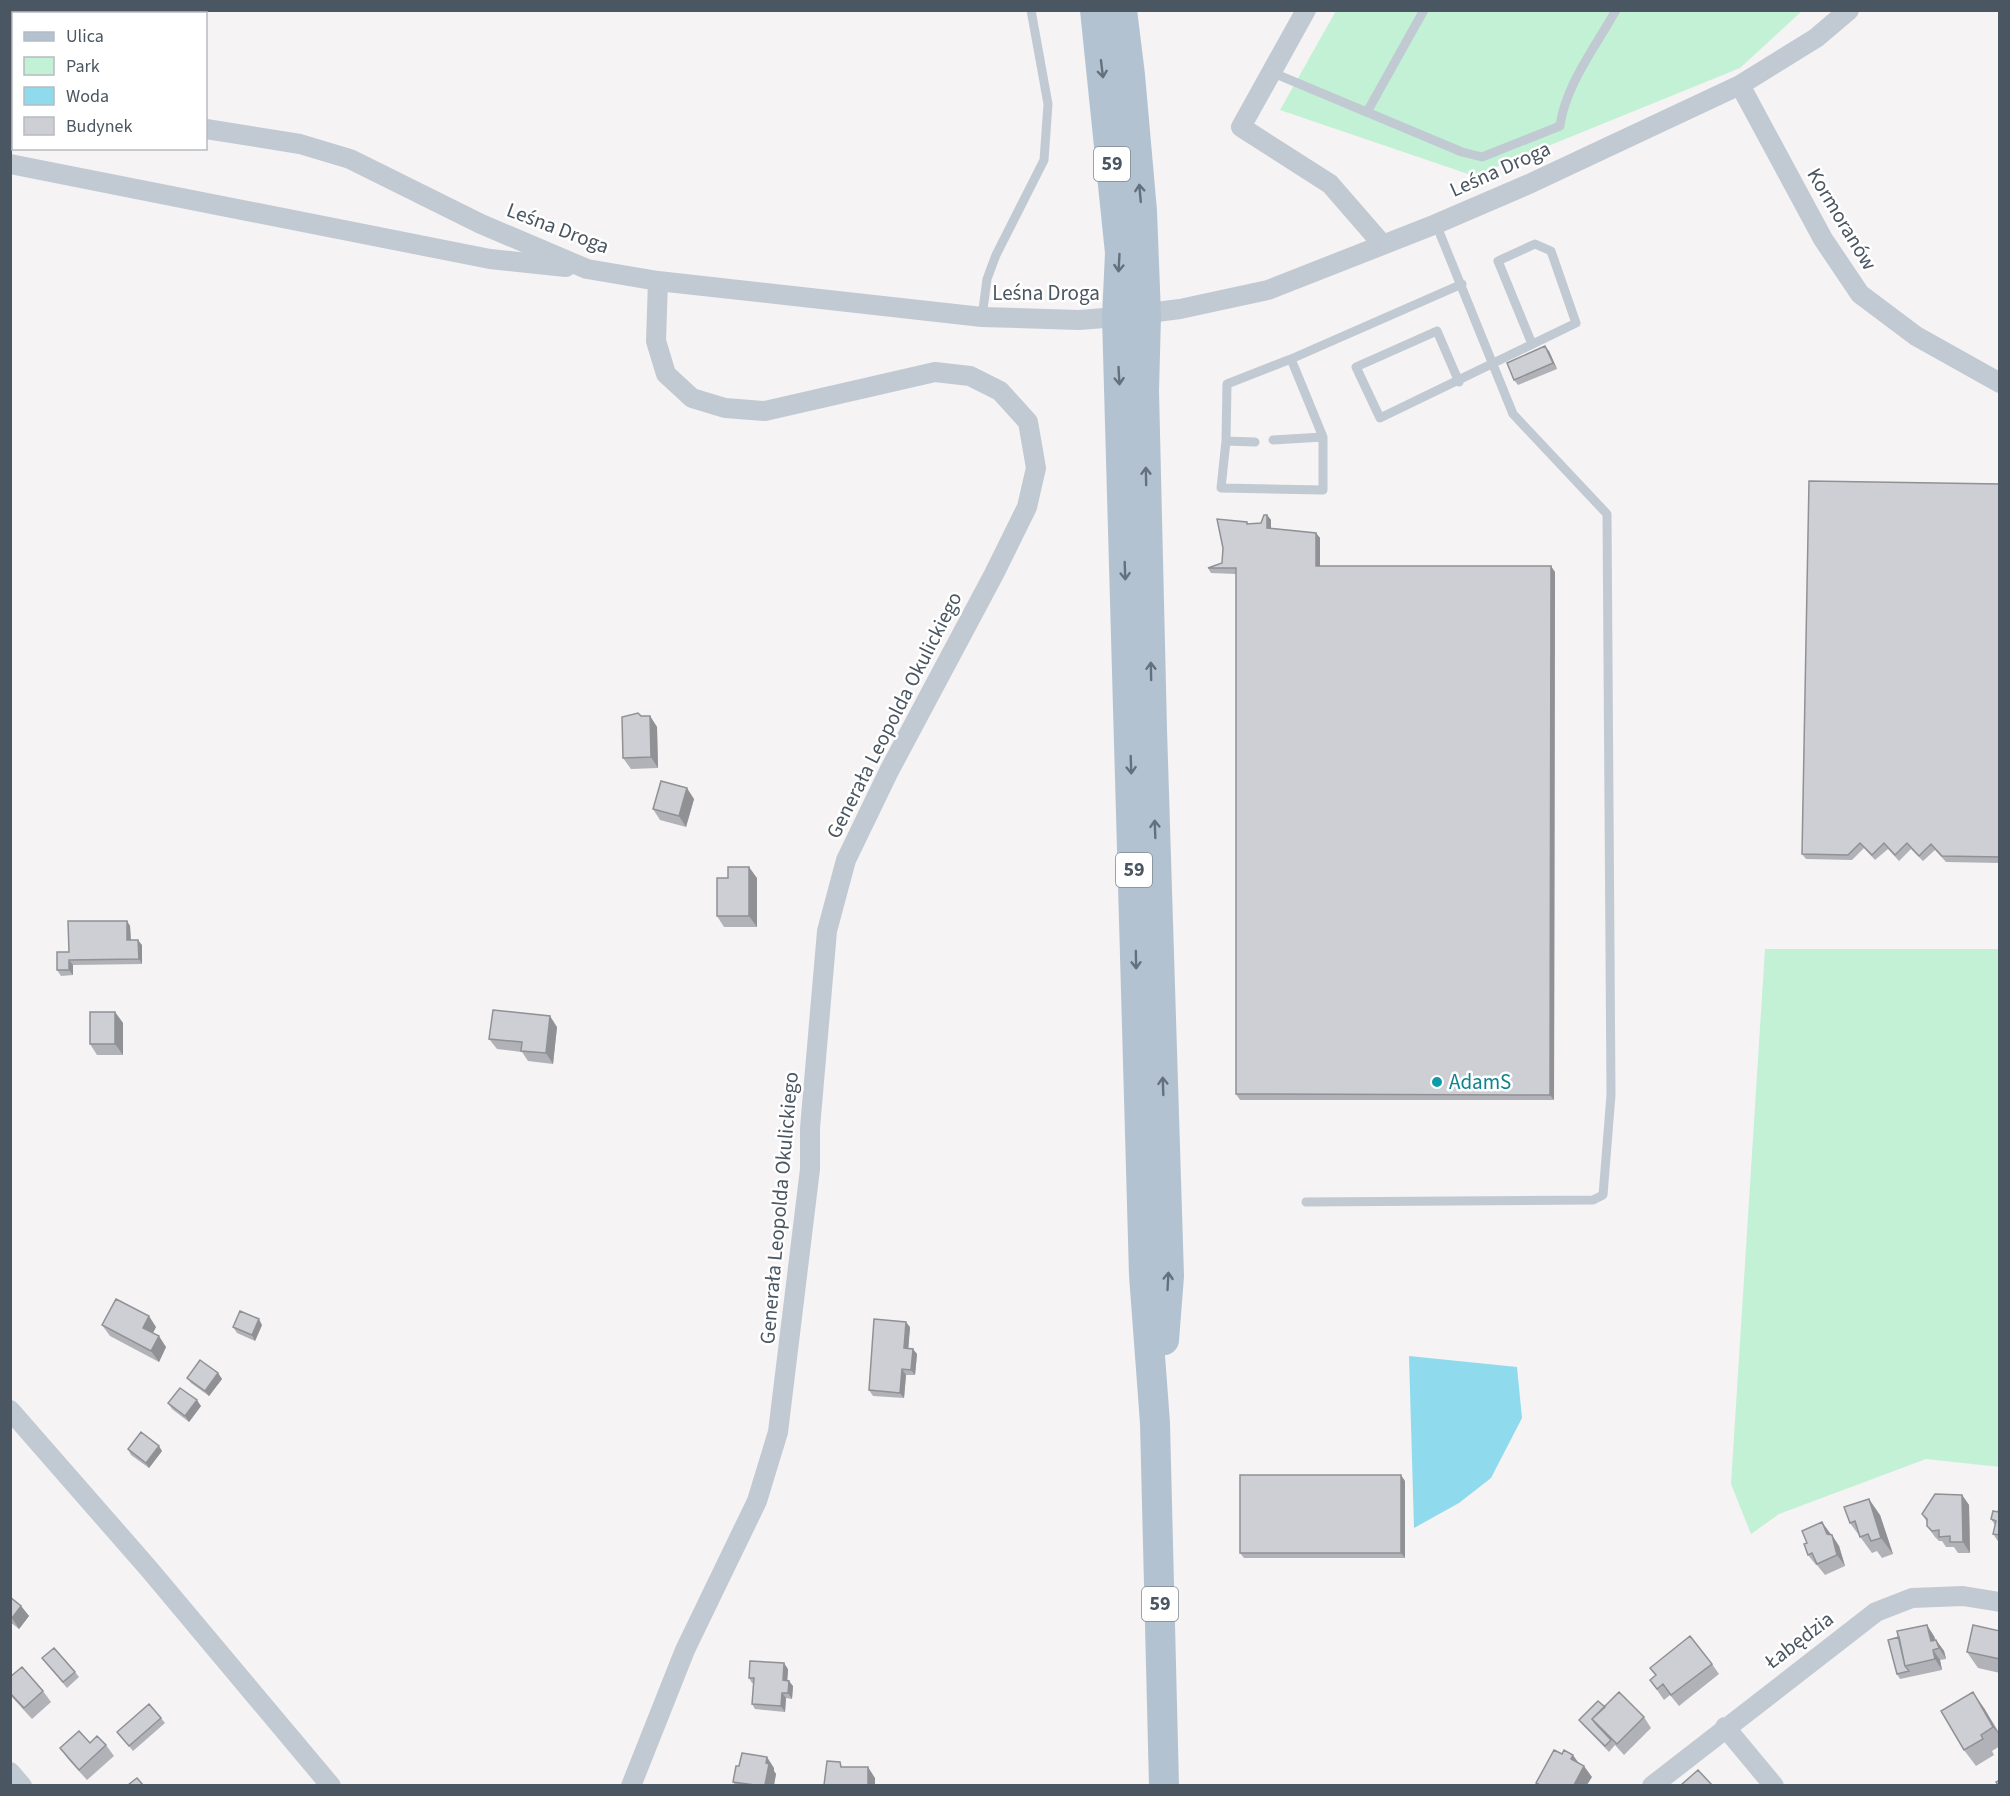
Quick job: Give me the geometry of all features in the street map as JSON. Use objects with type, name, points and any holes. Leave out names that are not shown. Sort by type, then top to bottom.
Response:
[{"type":"main road","name":"59","points":[[1095,10],[1120,253],[1144,391],[1169,1276],[1155,1423],[1164,1785]]},
{"type":"main road","name":"59","points":[[1122,10],[1142,211],[1131,316]]},
{"type":"street","points":[[1306,10],[1241,128],[1330,184],[1383,245]]},
{"type":"street","name":"Leśna Droga","points":[[207,129],[300,144],[350,159],[460,214],[587,269],[658,281],[982,317],[1078,320],[1131,316],[1268,290],[1436,224],[1529,184],[1740,85],[1816,38],[1849,10]]},
{"type":"street","name":"Kormoranów","points":[[1740,85],[1823,239],[1860,294],[1916,336],[2000,383]]},
{"type":"street","points":[[10,164],[490,259],[587,269]]},
{"type":"street","name":"Generała Leopolda Okulickiego","points":[[631,1785],[685,1650],[757,1501],[778,1432],[810,1169],[810,1128],[827,931],[846,860],[889,771],[1022,516],[1036,468],[1028,422],[1000,391],[970,376],[935,372],[765,411],[725,408],[692,398],[666,374],[656,341],[658,281]]},
{"type":"street","points":[[10,1410],[142,1560],[331,1785]]},
{"type":"street","name":"Łabędzia","points":[[1652,1785],[1876,1612],[1912,1598],[1962,1596],[2000,1602]]},
{"type":"street","points":[[1725,1727],[1774,1785]]},
{"type":"street","points":[[10,1772],[22,1785]]},
{"type":"lane","points":[[982,317],[987,279],[996,255],[1044,160],[1048,104],[1031,10]]},
{"type":"lane","points":[[1367,112],[1424,10]]},
{"type":"lane","points":[[1271,72],[1462,152],[1482,157],[1560,126],[1562,114],[1577,80],[1616,10]]},
{"type":"lane","points":[[1306,1202],[1593,1200],[1603,1194],[1611,1095],[1607,514],[1513,414],[1436,224]]},
{"type":"lane","points":[[1459,381],[1437,331],[1356,367],[1380,418],[1459,381],[1493,365],[1576,323],[1551,251],[1535,244],[1498,261],[1532,344]]},
{"type":"lane","points":[[1291,359],[1323,437],[1323,490],[1221,488],[1226,441],[1227,384],[1291,359],[1462,284]]},
{"type":"lane","points":[[1273,440],[1323,437]]},
{"type":"lane","points":[[1226,441],[1255,442]]},
{"type":"green space","points":[[1336,11],[1802,11],[1740,68],[1474,176],[1280,110]]},
{"type":"green space","points":[[1765,949],[1999,949],[2000,1467],[1926,1459],[1779,1514],[1751,1534],[1731,1484]]},
{"type":"water","points":[[1409,1356],[1517,1367],[1522,1418],[1491,1478],[1459,1503],[1414,1528]]},
{"type":"building","points":[[1545,346],[1553,363],[1514,380],[1507,363]]},
{"type":"building","points":[[1809,481],[2000,484],[2000,857],[1942,856],[1931,844],[1919,856],[1907,843],[1895,855],[1884,843],[1872,855],[1860,843],[1848,855],[1802,854]]},
{"type":"building","points":[[1264,515],[1267,515],[1267,528],[1316,533],[1316,566],[1551,566],[1550,1095],[1236,1094],[1236,568],[1208,568],[1222,563],[1223,548],[1217,519],[1247,522],[1247,524],[1261,523]]},
{"type":"building","points":[[638,713],[641,716],[650,716],[651,757],[623,758],[622,717]]},
{"type":"building","points":[[661,781],[687,788],[679,816],[653,809]]},
{"type":"building","points":[[728,867],[749,867],[749,916],[717,916],[717,878],[728,878]]},
{"type":"building","points":[[68,921],[127,921],[127,940],[138,940],[139,959],[69,960],[69,970],[57,970],[57,952],[69,952]]},
{"type":"building","points":[[493,1010],[550,1016],[546,1053],[521,1051],[522,1042],[489,1039]]},
{"type":"building","points":[[90,1012],[115,1012],[115,1044],[90,1044]]},
{"type":"building","points":[[116,1299],[149,1316],[143,1328],[159,1336],[151,1351],[102,1325]]},
{"type":"building","points":[[240,1311],[259,1319],[252,1335],[233,1327]]},
{"type":"building","points":[[874,1319],[906,1322],[904,1348],[913,1349],[911,1370],[902,1369],[900,1393],[869,1390]]},
{"type":"building","points":[[200,1360],[218,1373],[205,1391],[187,1378]]},
{"type":"building","points":[[180,1388],[197,1400],[185,1416],[168,1403]]},
{"type":"building","points":[[141,1432],[159,1446],[146,1463],[128,1449]]},
{"type":"building","points":[[1240,1475],[1401,1475],[1401,1553],[1240,1553]]},
{"type":"building","points":[[1935,1494],[1962,1495],[1963,1542],[1950,1542],[1950,1536],[1939,1537],[1939,1530],[1932,1531],[1927,1526],[1927,1519],[1922,1514]]},
{"type":"building","points":[[1869,1499],[1881,1538],[1871,1541],[1868,1534],[1860,1537],[1855,1521],[1850,1523],[1844,1507]]},
{"type":"building","points":[[2000,1506],[2000,1535],[1993,1534],[1996,1521],[1991,1519],[1993,1511],[1998,1512]]},
{"type":"building","points":[[1822,1522],[1827,1534],[1832,1535],[1837,1555],[1817,1564],[1812,1553],[1808,1555],[1804,1544],[1807,1543],[1802,1531]]},
{"type":"building","points":[[10,1597],[21,1606],[12,1618],[10,1618]]},
{"type":"building","points":[[1927,1625],[1931,1641],[1936,1640],[1939,1648],[1933,1650],[1935,1659],[1905,1666],[1897,1631]]},
{"type":"building","points":[[1973,1625],[2000,1631],[2000,1659],[1967,1652]]},
{"type":"building","points":[[1690,1636],[1712,1664],[1671,1695],[1663,1684],[1657,1689],[1650,1680],[1656,1675],[1650,1668]]},
{"type":"building","points":[[1899,1637],[1905,1666],[1909,1671],[1897,1674],[1888,1640]]},
{"type":"building","points":[[54,1648],[75,1672],[63,1682],[42,1658]]},
{"type":"building","points":[[750,1661],[784,1663],[783,1680],[789,1681],[788,1693],[782,1693],[781,1706],[752,1704],[754,1678],[749,1678]]},
{"type":"building","points":[[22,1667],[43,1691],[24,1708],[10,1693],[10,1677]]},
{"type":"building","points":[[1619,1692],[1644,1717],[1617,1744],[1592,1719]]},
{"type":"building","points":[[1973,1692],[1993,1727],[1981,1735],[1983,1739],[1964,1750],[1941,1711]]},
{"type":"building","points":[[1598,1701],[1605,1707],[1592,1719],[1611,1740],[1605,1746],[1579,1720]]},
{"type":"building","points":[[149,1704],[161,1718],[129,1746],[117,1732]]},
{"type":"building","points":[[79,1731],[90,1743],[97,1736],[106,1745],[79,1770],[60,1748]]},
{"type":"building","points":[[1554,1750],[1562,1754],[1564,1750],[1573,1755],[1571,1759],[1584,1766],[1574,1785],[1536,1783]]},
{"type":"building","points":[[742,1753],[767,1757],[766,1763],[769,1764],[765,1785],[733,1782],[736,1766],[739,1766]]},
{"type":"building","points":[[827,1761],[840,1762],[841,1767],[868,1767],[868,1785],[824,1785]]},
{"type":"building","points":[[1698,1770],[1712,1785],[1681,1785]]},
{"type":"building","points":[[137,1778],[143,1785],[128,1785]]},
{"type":"place","name":"AdamS","points":[[1437,1082]]}]
